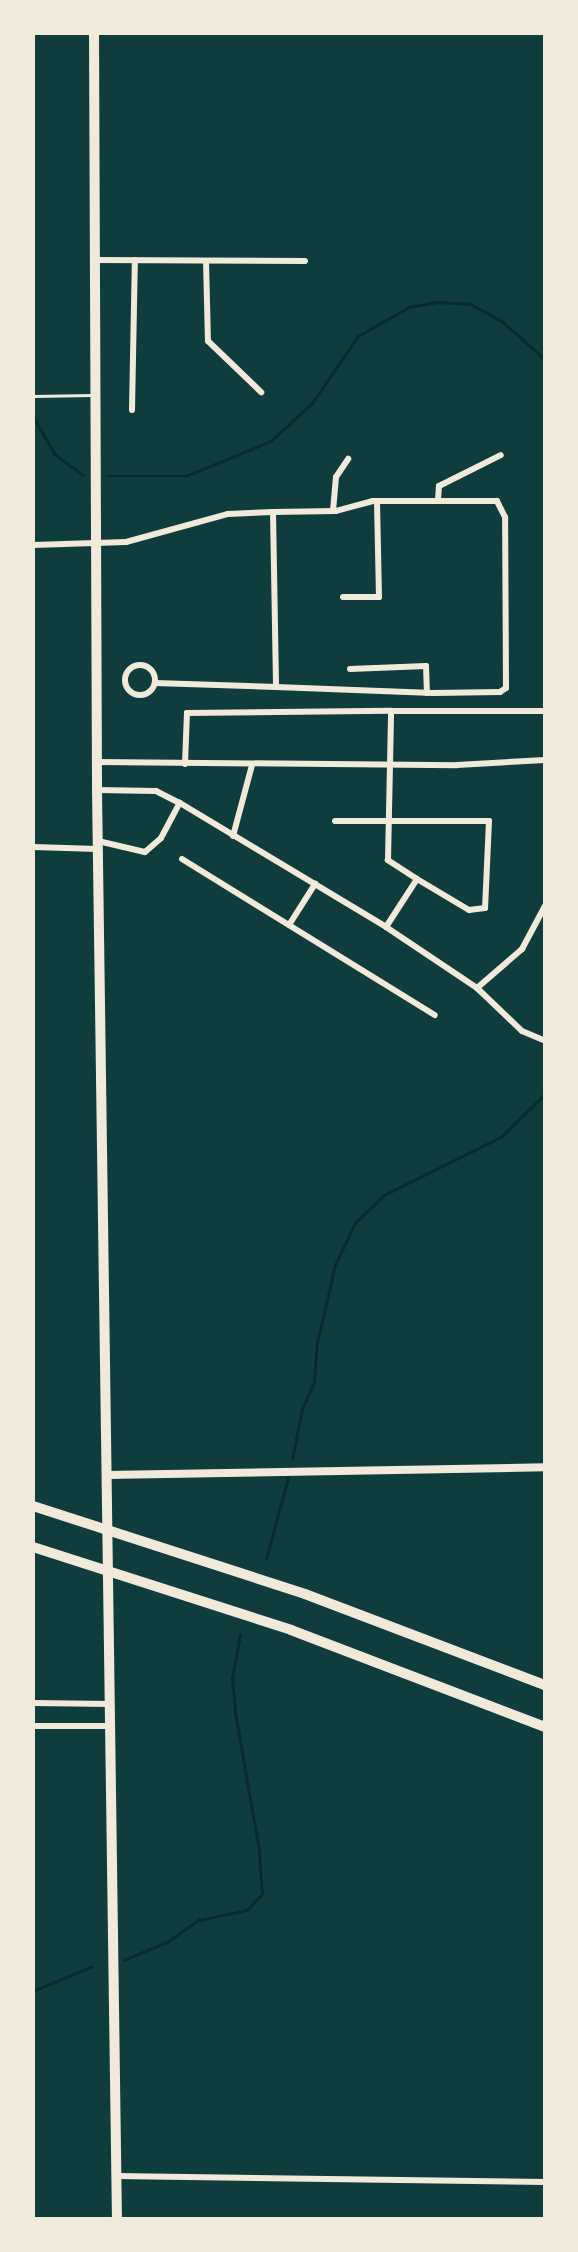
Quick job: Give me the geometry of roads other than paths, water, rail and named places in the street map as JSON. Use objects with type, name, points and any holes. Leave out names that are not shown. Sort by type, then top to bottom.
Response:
[{"type":"highway","points":[[33,1506],[305,1594],[545,1685]]},
{"type":"highway","points":[[33,1547],[148,1581],[364,1656],[545,1727]]},
{"type":"main road","points":[[94,33],[94,542],[117,2219]]},
{"type":"street","points":[[94,260],[305,261]]},
{"type":"street","points":[[132,410],[135,260]]},
{"type":"street","points":[[206,261],[208,341],[261,392]]},
{"type":"street","points":[[438,500],[439,486],[501,455]]},
{"type":"street","points":[[333,511],[336,477],[348,459]]},
{"type":"street","points":[[33,545],[152,538],[250,510],[333,511],[377,501],[487,499],[501,507],[508,682],[500,692],[427,693],[155,683],[141,695],[131,692],[126,678],[130,669],[143,665],[154,673],[155,683]]},
{"type":"street","points":[[343,597],[379,597],[377,501]]},
{"type":"street","points":[[273,512],[276,687]]},
{"type":"street","points":[[350,669],[426,666],[427,693]]},
{"type":"street","points":[[334,821],[389,821],[489,821],[485,908],[469,910],[388,860],[389,821],[391,711]]},
{"type":"street","points":[[185,764],[187,713],[545,711]]},
{"type":"street","points":[[97,762],[252,765],[545,761]]},
{"type":"street","points":[[233,836],[252,765]]},
{"type":"street","points":[[97,790],[156,791],[180,803],[386,927],[477,988],[522,1031],[545,1041]]},
{"type":"street","points":[[33,847],[98,845],[145,852],[161,838],[180,803]]},
{"type":"street","points":[[182,859],[435,1015]]},
{"type":"street","points":[[386,927],[418,879]]},
{"type":"street","points":[[289,925],[315,884]]},
{"type":"street","points":[[477,988],[523,949],[545,906]]},
{"type":"street","points":[[107,1475],[545,1467]]},
{"type":"street","points":[[33,1703],[110,1704]]},
{"type":"street","points":[[33,1726],[110,1726]]},
{"type":"street","points":[[116,2176],[545,2182]]},
{"type":"lane","points":[[33,397],[94,395]]},
{"type":"waterway","points":[[106,476],[186,476],[271,441],[312,403],[358,336],[409,307],[436,302],[471,304],[503,322],[545,359]]},
{"type":"waterway","points":[[33,416],[55,454],[83,475]]},
{"type":"waterway","points":[[292,1459],[302,1409],[314,1382],[317,1343],[335,1265],[355,1223],[384,1195],[501,1137],[545,1094]]},
{"type":"waterway","points":[[266,1559],[288,1478]]},
{"type":"waterway","points":[[124,1960],[167,1942],[199,1920],[247,1910],[262,1894],[259,1851],[235,1712],[232,1678],[240,1635]]},
{"type":"waterway","points":[[33,1991],[91,1967]]}]
